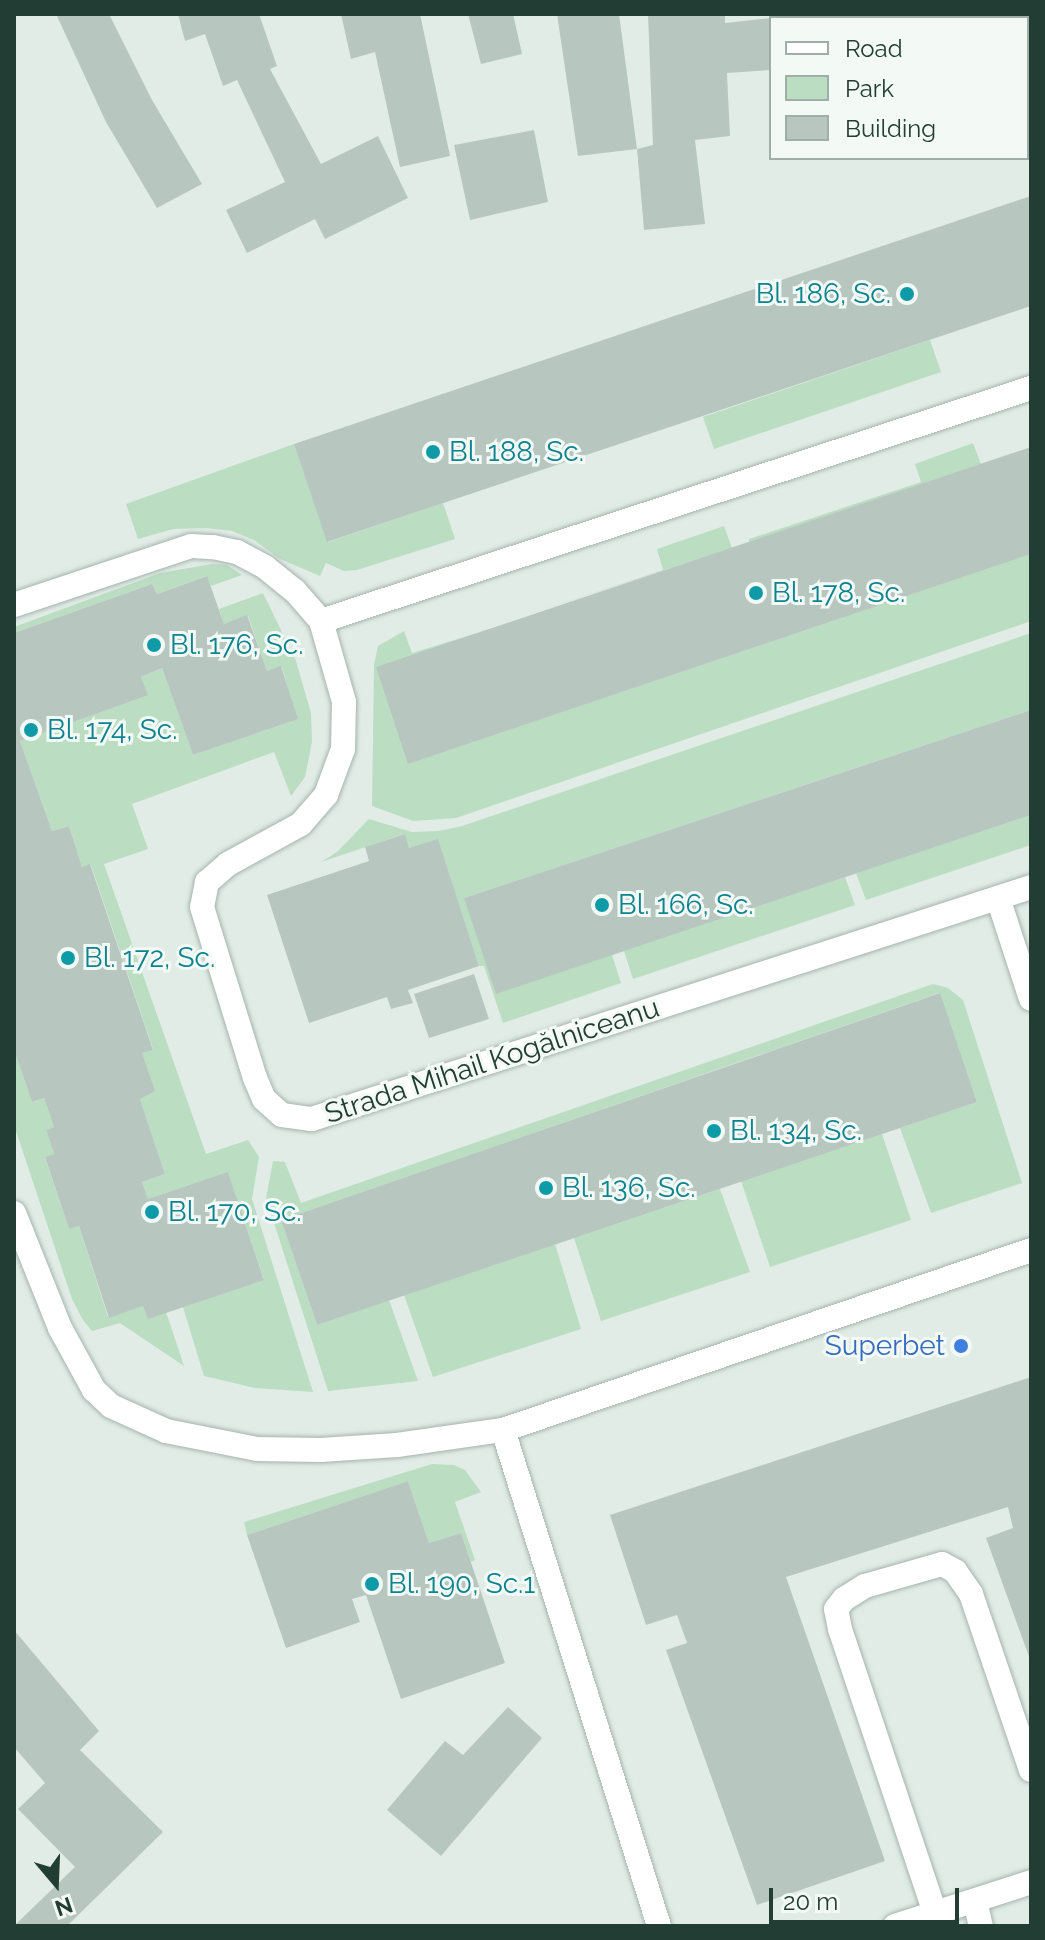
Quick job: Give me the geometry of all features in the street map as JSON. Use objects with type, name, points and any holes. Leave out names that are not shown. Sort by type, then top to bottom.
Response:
[{"type":"street","points":[[321,621],[1031,388]]},
{"type":"street","name":"Strada Mihail Kogălniceanu","points":[[14,605],[191,546],[213,547],[237,552],[265,567],[295,591],[321,621],[344,702],[343,749],[326,795],[301,824],[228,864],[207,882],[202,907],[255,1078],[264,1099],[282,1115],[312,1119],[1031,887]]},
{"type":"street","points":[[998,898],[1031,999]]},
{"type":"street","points":[[14,1213],[60,1328],[94,1390],[111,1406],[152,1426],[198,1439],[257,1449],[321,1450],[397,1445],[503,1430],[1031,1250]]},
{"type":"street","points":[[503,1430],[659,1926]]},
{"type":"street","points":[[935,1913],[840,1629],[836,1609],[844,1599],[865,1586],[942,1564],[955,1571],[971,1594],[1031,1770]]},
{"type":"street","points":[[895,1926],[1031,1882]]},
{"type":"street","points":[[975,1901],[981,1926]]},
{"type":"green space","points":[[930,340],[941,372],[714,449],[703,417]]},
{"type":"green space","points":[[973,443],[981,464],[749,542],[749,539],[921,482],[915,464]]},
{"type":"green space","points":[[294,444],[328,542],[443,503],[455,539],[357,570],[344,571],[326,563],[320,576],[280,559],[254,540],[232,531],[173,529],[138,539],[126,504]]},
{"type":"green space","points":[[724,526],[732,548],[505,622],[663,570],[657,549]]},
{"type":"green space","points":[[1031,554],[1031,621],[456,818],[413,821],[372,806],[374,665],[378,646],[404,631],[412,653],[487,630],[409,763]]},
{"type":"green space","points":[[212,564],[227,565],[242,575],[211,586],[206,576],[157,594],[152,584],[14,633],[14,627],[160,573]]},
{"type":"green space","points":[[263,593],[296,661],[311,713],[312,742],[305,777],[291,796],[274,752],[132,804],[148,849],[104,864],[206,1154],[248,1140],[259,1157],[252,1199],[313,1392],[255,1388],[204,1376],[183,1307],[264,1279],[228,1173],[148,1199],[142,1182],[165,1174],[140,1099],[142,1053],[153,1049],[91,865],[82,867],[69,826],[52,831],[20,741],[147,694],[141,677],[162,668],[193,755],[297,719],[282,667],[267,671],[248,616],[224,624],[219,609]]},
{"type":"green space","points":[[1031,633],[1031,710],[464,898],[612,955],[621,983],[503,1023],[484,966],[479,966],[438,840],[409,848],[404,834],[321,862],[337,852],[369,819],[412,832],[462,826]]},
{"type":"green space","points":[[1031,815],[1031,845],[866,900],[856,873]]},
{"type":"green space","points":[[845,877],[855,905],[633,979],[624,951]]},
{"type":"green space","points":[[933,984],[948,988],[963,1000],[1022,1183],[931,1213],[900,1128],[977,1102],[939,993],[281,1220],[317,1325],[389,1300],[418,1381],[328,1391],[266,1198],[273,1161],[285,1162],[301,1203]]},
{"type":"green space","points":[[14,1050],[32,1102],[44,1098],[54,1127],[46,1130],[54,1154],[45,1158],[69,1229],[79,1226],[108,1317],[143,1306],[166,1312],[184,1366],[120,1323],[92,1331],[83,1320],[72,1299],[14,1125]]},
{"type":"green space","points":[[882,1134],[911,1220],[770,1267],[741,1181]]},
{"type":"green space","points":[[720,1189],[750,1272],[601,1321],[574,1238]]},
{"type":"green space","points":[[555,1244],[581,1329],[433,1377],[404,1295]]},
{"type":"green space","points":[[432,1464],[454,1465],[465,1470],[481,1492],[455,1502],[475,1560],[471,1562],[461,1533],[429,1543],[408,1481],[247,1535],[244,1522]]},
{"type":"building","points":[[56,14],[109,14],[152,100],[202,184],[157,208],[106,122]]},
{"type":"building","points":[[178,14],[259,14],[277,66],[270,69],[321,164],[378,136],[408,198],[325,239],[315,219],[247,253],[226,210],[285,182],[237,80],[223,86],[205,34],[185,41]]},
{"type":"building","points":[[341,14],[420,14],[450,156],[400,167],[375,52],[351,59]]},
{"type":"building","points":[[468,14],[513,14],[522,54],[481,64]]},
{"type":"building","points":[[557,14],[619,14],[637,149],[578,156]]},
{"type":"building","points":[[648,14],[725,14],[725,23],[769,18],[769,70],[727,73],[730,136],[695,140],[705,224],[644,230],[637,149],[653,145]]},
{"type":"building","points":[[873,14],[873,16],[799,16]]},
{"type":"building","points":[[1029,56],[1031,56],[1029,125]]},
{"type":"building","points":[[534,130],[548,202],[470,220],[454,145]]},
{"type":"building","points":[[1031,196],[1031,306],[327,542],[294,444]]},
{"type":"building","points":[[1031,447],[1031,554],[408,764],[376,667]]},
{"type":"building","points":[[207,576],[224,624],[247,615],[267,671],[281,666],[298,719],[193,755],[162,668],[141,677],[148,695],[20,741],[52,831],[69,826],[82,867],[90,864],[153,1050],[142,1053],[155,1091],[140,1099],[165,1174],[142,1182],[148,1199],[228,1172],[264,1280],[148,1319],[143,1306],[109,1318],[79,1226],[69,1229],[45,1157],[54,1154],[46,1130],[54,1127],[44,1098],[32,1102],[14,1050],[14,633],[152,584],[157,594]]},
{"type":"building","points":[[1031,710],[1031,815],[496,994],[464,898]]},
{"type":"building","points":[[405,834],[409,848],[438,839],[479,966],[408,990],[413,1003],[391,1009],[387,997],[309,1023],[267,895],[369,861],[365,847]]},
{"type":"building","points":[[474,974],[489,1019],[429,1038],[414,994]]},
{"type":"building","points":[[940,993],[977,1102],[317,1325],[281,1220]]},
{"type":"building","points":[[1031,1377],[1031,1662],[986,1538],[1013,1528],[1008,1507],[786,1577],[885,1861],[757,1905],[666,1650],[687,1643],[677,1615],[646,1625],[610,1515]]},
{"type":"building","name":"Bl. 190, Sc.1","points":[[408,1481],[429,1543],[461,1533],[505,1663],[401,1699],[366,1595],[352,1599],[360,1622],[286,1648],[247,1535]]},
{"type":"building","points":[[14,1630],[99,1731],[80,1750],[163,1832],[67,1926],[14,1926],[75,1867],[18,1809],[45,1783],[14,1747]]},
{"type":"building","points":[[508,1707],[542,1738],[441,1856],[387,1810],[445,1741],[463,1755]]},
{"type":"place","name":"Bl. 186, Sc.","points":[[907,294]]},
{"type":"place","name":"Bl. 188, Sc.","points":[[433,452]]},
{"type":"place","name":"Bl. 178, Sc.","points":[[756,593]]},
{"type":"place","name":"Bl. 176, Sc.","points":[[154,645]]},
{"type":"place","name":"Bl. 174, Sc.","points":[[31,730]]},
{"type":"place","name":"Bl. 166, Sc.","points":[[602,905]]},
{"type":"place","name":"Bl. 172, Sc.","points":[[68,958]]},
{"type":"place","name":"Bl. 134, Sc.","points":[[714,1131]]},
{"type":"place","name":"Bl. 136, Sc.","points":[[546,1188]]},
{"type":"place","name":"Bl. 170, Sc.","points":[[152,1212]]},
{"type":"place","name":"Superbet","points":[[961,1346]]},
{"type":"place","name":"Bl. 190, Sc.1","points":[[372,1584]]}]
